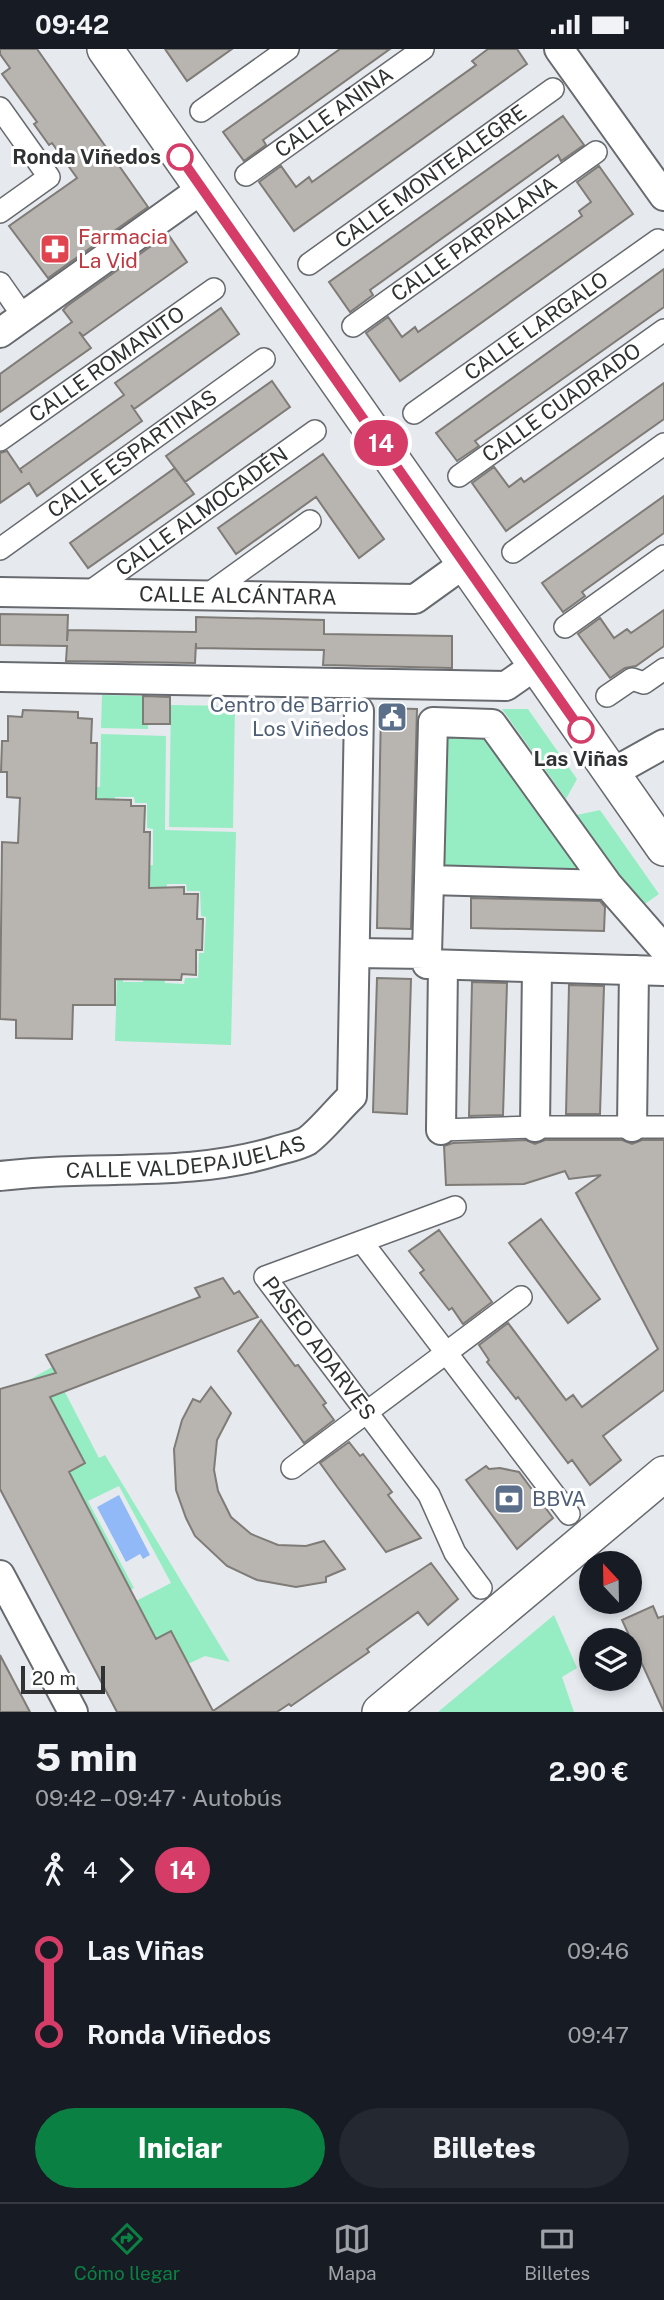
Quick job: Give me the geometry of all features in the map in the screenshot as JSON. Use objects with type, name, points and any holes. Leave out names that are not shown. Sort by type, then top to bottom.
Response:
[{"type":"street","points":[[105,49],[664,848]]},
{"type":"street","points":[[201,111],[288,49]]},
{"type":"street","name":"CALLE AÑINA","points":[[246,175],[423,49]]},
{"type":"street","points":[[559,49],[664,196]]},
{"type":"street","name":"CALLE MONTEALEGRE","points":[[309,264],[553,89]]},
{"type":"street","points":[[0,108],[49,177],[0,212]]},
{"type":"street","name":"CALLE PARPALANA","points":[[352,326],[596,152]]},
{"type":"street","points":[[0,333],[202,189]]},
{"type":"street","name":"CALLE LARGALO","points":[[414,413],[659,240]]},
{"type":"street","points":[[0,283],[23,316]]},
{"type":"street","name":"CALLE ROMANITO","points":[[0,440],[214,289]]},
{"type":"street","name":"CALLE CUADRADO","points":[[458,476],[664,330]]},
{"type":"street","name":"CALLE ESPARTINAS","points":[[0,549],[264,359]]},
{"type":"street","name":"CALLE ALMOCADÉN","points":[[88,593],[315,431]]},
{"type":"street","points":[[513,552],[664,444]]},
{"type":"street","points":[[206,595],[310,521]]},
{"type":"street","points":[[565,627],[664,556]]},
{"type":"street","name":"CALLE ALCÁNTARA","points":[[0,592],[415,599],[465,563]]},
{"type":"street","points":[[0,677],[506,686],[536,665]]},
{"type":"street","points":[[607,696],[632,679],[654,686],[664,669]]},
{"type":"street","points":[[359,711],[355,953],[537,968],[664,971]]},
{"type":"street","points":[[664,949],[608,885],[492,724],[433,722],[429,880],[435,959],[441,1130],[664,1127]]},
{"type":"street","points":[[611,773],[664,744]]},
{"type":"street","points":[[429,880],[608,885]]},
{"type":"street","name":"CALLE VALDEPAJUELAS","points":[[0,1176],[44,1170],[161,1169],[212,1165],[262,1155],[306,1142],[352,1096],[355,953]]},
{"type":"street","points":[[535,1127],[537,968]]},
{"type":"street","points":[[632,1127],[634,970]]},
{"type":"street","name":"PASEO ADARVES","points":[[455,1207],[265,1277],[429,1495],[455,1553],[481,1588]]},
{"type":"street","points":[[362,1242],[569,1514]]},
{"type":"street","points":[[292,1468],[522,1297]]},
{"type":"street","points":[[380,1712],[664,1474]]},
{"type":"street","points":[[0,1575],[73,1712]]},
{"type":"green space","points":[[102,695],[143,696],[143,724],[148,724],[148,729],[101,728]]},
{"type":"green space","points":[[171,705],[235,706],[233,828],[169,827]]},
{"type":"green space","points":[[502,709],[528,709],[577,779],[566,799]]},
{"type":"green space","points":[[101,734],[166,736],[165,830],[236,832],[231,1045],[115,1041],[117,976],[123,976],[123,982],[143,982],[144,969],[164,969],[165,983],[184,984],[185,978],[198,978],[199,953],[204,953],[206,917],[201,916],[200,891],[187,891],[186,884],[167,884],[166,899],[146,897],[146,866],[153,865],[153,829],[147,828],[147,803],[135,803],[134,797],[115,797],[114,810],[93,810],[94,787],[100,787]]},
{"type":"green space","points":[[485,734],[584,871],[441,870],[444,740],[450,735]]},
{"type":"green space","points":[[600,810],[659,894],[642,906],[577,815]]},
{"type":"green space","points":[[52,1367],[99,1458],[105,1455],[230,1662],[205,1656],[188,1664],[171,1631],[156,1639],[136,1601],[171,1583],[119,1486],[88,1501],[134,1588],[130,1590],[69,1472],[85,1463],[66,1428],[22,1384]]},
{"type":"green space","points":[[554,1615],[577,1668],[562,1677],[574,1712],[438,1712]]},
{"type":"water","points":[[119,1495],[150,1555],[143,1559],[140,1554],[126,1562],[97,1507]]},
{"type":"building","points":[[0,49],[37,49],[148,207],[48,278],[9,226],[77,178],[52,143],[49,145],[34,124],[37,122],[2,74],[10,68],[0,54]]},
{"type":"building","points":[[165,49],[232,49],[187,81]]},
{"type":"building","points":[[340,49],[390,49],[263,140],[266,145],[244,161],[223,132]]},
{"type":"building","points":[[488,49],[517,49],[527,64],[294,231],[259,182],[281,166],[296,187],[309,177],[312,182],[476,65],[472,61]]},
{"type":"building","points":[[563,116],[584,145],[561,161],[558,155],[370,290],[373,295],[350,312],[329,282]]},
{"type":"building","points":[[599,166],[633,214],[400,381],[366,333],[388,317],[402,337],[415,327],[418,332],[582,216],[579,211],[591,202],[577,182]]},
{"type":"building","points":[[168,234],[187,262],[83,336],[79,332],[91,348],[0,412],[0,374],[72,322],[63,310],[67,306]]},
{"type":"building","points":[[664,269],[664,307],[475,441],[479,446],[457,461],[436,433]]},
{"type":"building","points":[[221,308],[239,334],[134,409],[131,405],[142,421],[37,496],[29,483],[0,503],[0,453],[7,451],[22,473],[20,469],[124,395],[115,383]]},
{"type":"building","points":[[272,381],[290,407],[185,482],[166,456]]},
{"type":"building","points":[[664,383],[664,419],[506,531],[472,483],[494,467],[509,487],[521,478],[524,482]]},
{"type":"building","points":[[323,454],[384,539],[359,558],[316,497],[236,554],[218,528]]},
{"type":"building","points":[[175,468],[194,494],[88,568],[70,543]]},
{"type":"building","points":[[664,496],[664,533],[582,592],[585,596],[563,612],[542,583]]},
{"type":"building","points":[[664,610],[664,646],[636,666],[625,668],[610,678],[578,634],[600,618],[614,638],[627,629],[631,633]]},
{"type":"building","points":[[0,614],[68,615],[67,641],[68,630],[196,632],[196,617],[324,620],[324,634],[452,636],[452,668],[323,665],[324,650],[196,648],[196,643],[195,663],[66,661],[67,646],[0,645]]},
{"type":"building","points":[[143,696],[170,697],[170,724],[143,724]]},
{"type":"building","points":[[381,708],[417,709],[411,929],[377,928]]},
{"type":"building","points":[[23,710],[78,712],[78,718],[92,719],[91,743],[97,743],[96,799],[131,800],[131,806],[145,806],[144,832],[150,832],[149,888],[184,887],[184,894],[198,894],[197,919],[203,919],[202,950],[196,950],[196,975],[182,974],[181,980],[115,979],[115,1005],[73,1005],[72,1039],[16,1038],[16,1020],[0,1019],[2,842],[18,843],[20,798],[7,797],[7,772],[1,772],[2,741],[8,741],[8,716],[22,717]]},
{"type":"building","points":[[471,898],[600,901],[605,907],[604,931],[471,928]]},
{"type":"building","points":[[377,978],[411,979],[407,1114],[373,1112]]},
{"type":"building","points":[[472,982],[507,983],[503,1115],[469,1116]]},
{"type":"building","points":[[569,985],[604,986],[600,1114],[566,1114]]},
{"type":"building","points":[[526,1140],[535,1144],[545,1140],[622,1140],[632,1144],[642,1140],[664,1140],[664,1390],[603,1436],[621,1460],[590,1485],[572,1460],[568,1463],[518,1397],[516,1399],[487,1362],[489,1360],[479,1345],[508,1323],[566,1400],[573,1395],[582,1407],[658,1349],[576,1193],[601,1175],[569,1179],[565,1171],[524,1184],[446,1185],[444,1146],[453,1143]]},
{"type":"building","points":[[541,1219],[600,1299],[568,1323],[509,1243]]},
{"type":"building","points":[[439,1230],[492,1302],[463,1324],[420,1273],[424,1270],[409,1251]]},
{"type":"building","points":[[223,1278],[234,1294],[239,1291],[258,1317],[50,1397],[85,1463],[69,1472],[156,1639],[171,1631],[213,1711],[431,1563],[458,1599],[428,1625],[418,1612],[367,1649],[369,1652],[291,1706],[289,1704],[277,1712],[117,1712],[0,1489],[0,1389],[56,1373],[46,1355],[200,1297],[195,1288]]},
{"type":"building","points":[[261,1320],[326,1403],[323,1405],[334,1420],[304,1443],[238,1351]]},
{"type":"building","points":[[211,1387],[231,1413],[217,1440],[214,1470],[218,1491],[231,1517],[251,1534],[278,1545],[306,1546],[324,1541],[345,1569],[326,1577],[326,1582],[296,1587],[257,1580],[227,1566],[195,1536],[176,1490],[174,1449],[182,1420],[193,1399],[200,1402]]},
{"type":"building","points":[[349,1442],[360,1456],[363,1454],[392,1492],[388,1495],[421,1538],[386,1552],[338,1488],[320,1463]]},
{"type":"building","name":"BBVA","points":[[486,1466],[489,1469],[519,1472],[553,1518],[517,1549],[466,1480]]},
{"type":"building","points":[[653,1606],[658,1618],[664,1616],[664,1712],[642,1664],[642,1628],[626,1628],[622,1620],[642,1614],[642,1611]]},
{"type":"building","points":[[0,1655],[30,1712],[0,1712]]},
{"type":"bus line","name":"14","points":[[180,157],[581,730]]},
{"type":"place","name":"Ronda Viñedos","points":[[180,157]]},
{"type":"place","name":"Farmacia La Vid","points":[[55,249]]},
{"type":"place","name":"Centro de Barrio Los Viñedos","points":[[392,717]]},
{"type":"place","name":"Las Viñas","points":[[581,730]]},
{"type":"place","name":"BBVA","points":[[509,1499]]}]
